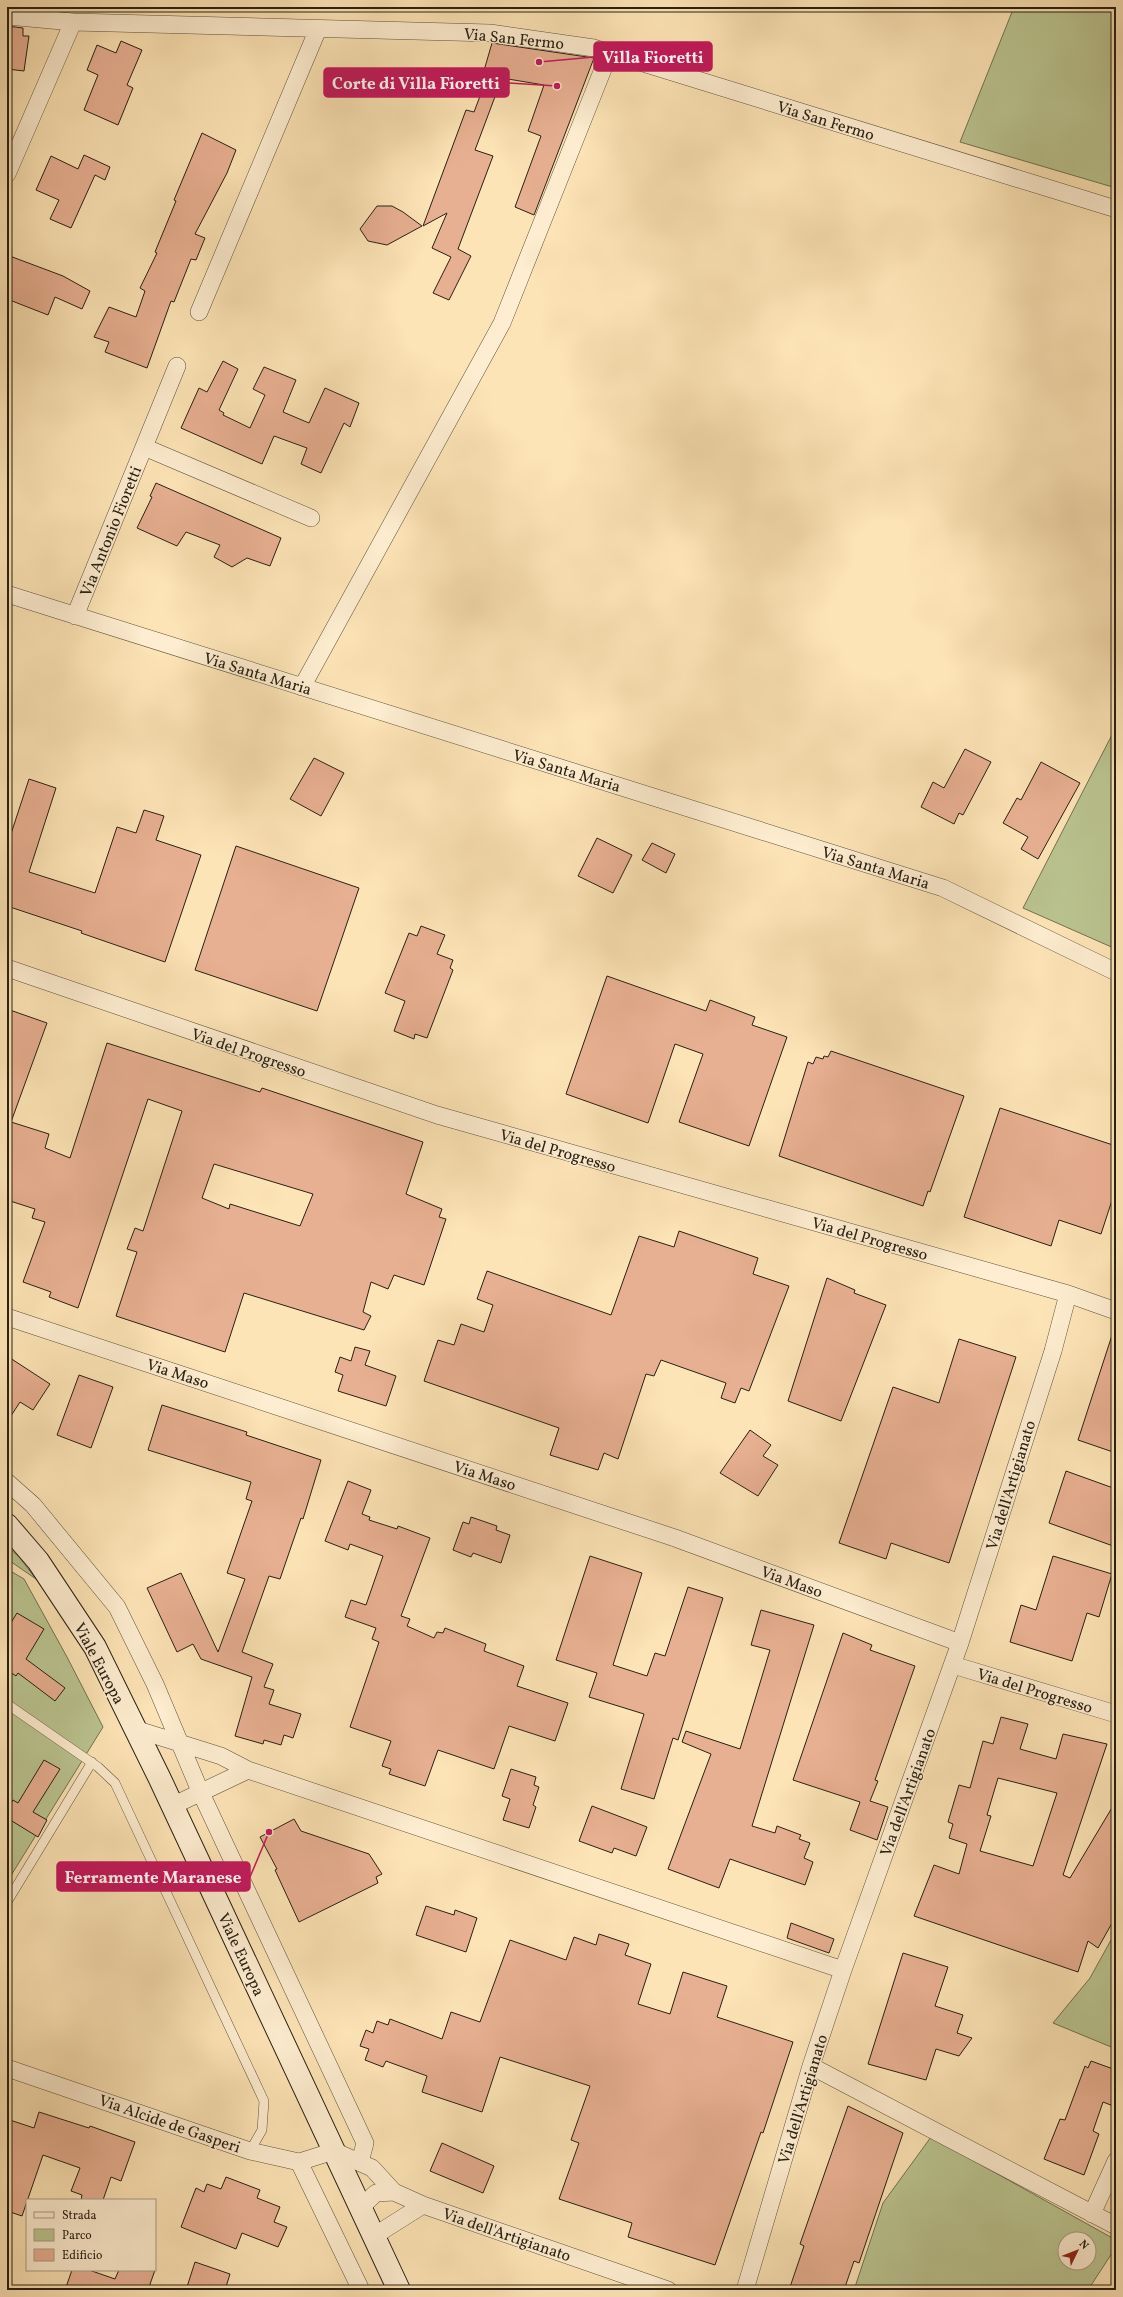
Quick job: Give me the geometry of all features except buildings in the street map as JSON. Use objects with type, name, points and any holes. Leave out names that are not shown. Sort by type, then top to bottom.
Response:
[{"type":"main road","name":"Viale Europa","points":[[7,1525],[38,1561],[95,1647],[172,1806],[399,2290]]},
{"type":"street","name":"Via San Fermo","points":[[7,16],[73,22],[490,33],[594,48],[609,54],[1116,209]]},
{"type":"street","points":[[7,174],[73,22]]},
{"type":"street","points":[[199,312],[318,29]]},
{"type":"street","points":[[302,687],[502,323],[609,54]]},
{"type":"street","name":"Via Antonio Fioretti","points":[[75,616],[177,366]]},
{"type":"street","name":"Via Antonio Fioretti","points":[[144,447],[311,518]]},
{"type":"street","name":"Via Santa Maria","points":[[7,594],[943,888],[1116,972]]},
{"type":"street","name":"Via del Progresso","points":[[7,968],[437,1115],[1068,1294],[1116,1311]]},
{"type":"street","name":"Via dell'Artigianato","points":[[746,2290],[811,2066],[843,1970],[953,1665],[1050,1358],[1068,1294]]},
{"type":"street","name":"Via Maso","points":[[7,1317],[675,1538],[960,1643]]},
{"type":"street","points":[[7,1482],[33,1505],[117,1607],[155,1684],[200,1791],[365,2144],[360,2162]]},
{"type":"street","name":"Via del Progresso","points":[[953,1665],[1116,1714]]},
{"type":"street","points":[[135,1729],[221,1756],[248,1770],[843,1970]]},
{"type":"street","points":[[172,1806],[200,1791],[248,1770]]},
{"type":"street","points":[[811,2066],[1116,2226]]},
{"type":"street","name":"Via Alcide de Gasperi","points":[[7,2068],[250,2150],[299,2162]]},
{"type":"street","points":[[361,2290],[299,2162],[334,2151],[372,2168],[394,2192],[423,2205]]},
{"type":"street","points":[[1092,2214],[1116,2161]]},
{"type":"street","points":[[361,2207],[376,2193],[394,2192]]},
{"type":"street","name":"Via dell'Artigianato","points":[[374,2236],[423,2205],[668,2290]]},
{"type":"lane","points":[[7,1704],[92,1762],[115,1783],[264,2102],[262,2130],[250,2150]]},
{"type":"lane","points":[[7,1902],[92,1762]]},
{"type":"green space","points":[[1014,7],[1116,7],[1116,188],[960,142]]},
{"type":"green space","points":[[1116,727],[1116,949],[1023,908]]},
{"type":"green space","points":[[7,1546],[19,1557],[36,1579],[7,1559]]},
{"type":"green space","points":[[7,1569],[24,1579],[67,1657],[103,1727],[7,1882]]},
{"type":"green space","points":[[1116,1931],[1116,2049],[1053,2023],[1090,1978]]},
{"type":"green space","points":[[931,2137],[1116,2240],[1116,2247],[1088,2290],[854,2290],[883,2203]]},
{"type":"place","name":"Villa Fioretti","points":[[539,62]]},
{"type":"place","name":"Corte di Villa Fioretti","points":[[557,86]]},
{"type":"place","name":"Ferramente Maranese","points":[[269,1832]]}]
